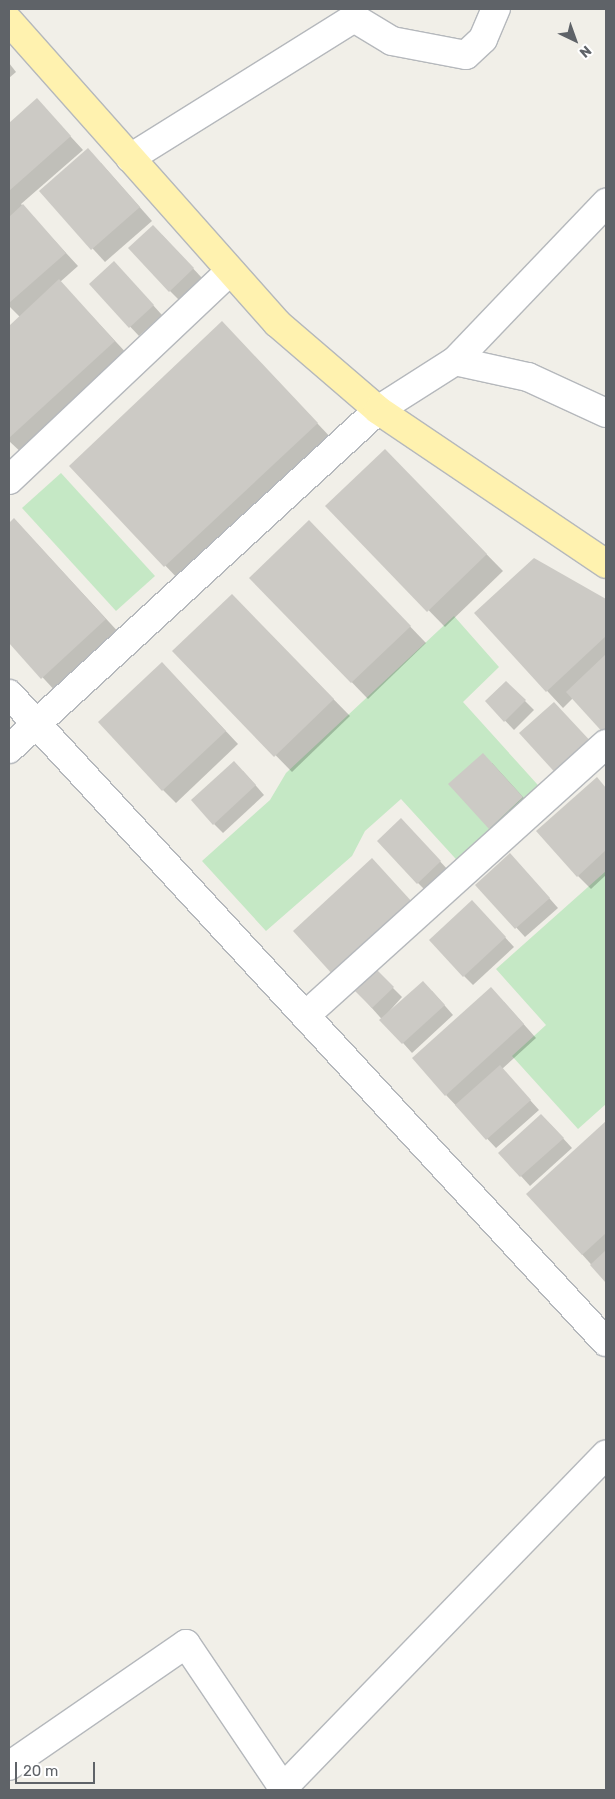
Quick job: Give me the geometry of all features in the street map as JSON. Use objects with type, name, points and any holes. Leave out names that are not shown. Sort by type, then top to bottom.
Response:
[{"type":"main road","points":[[9,21],[229,272],[277,323],[378,410],[606,564]]},
{"type":"street","points":[[130,158],[348,13],[392,40],[466,55],[483,40],[496,9]]},
{"type":"street","points":[[9,749],[378,410],[455,361],[606,203]]},
{"type":"street","points":[[9,480],[229,272]]},
{"type":"street","points":[[455,361],[528,377],[606,413]]},
{"type":"street","points":[[9,694],[606,1342]]},
{"type":"street","points":[[306,1015],[606,744]]},
{"type":"street","points":[[9,1766],[186,1644],[282,1789],[606,1455]]},
{"type":"green space","points":[[61,473],[155,576],[116,611],[22,508]]},
{"type":"green space","points":[[454,616],[499,667],[463,702],[546,794],[465,869],[401,799],[365,831],[352,856],[266,931],[202,861],[270,800],[286,773]]},
{"type":"green space","points":[[606,871],[606,1104],[578,1129],[512,1056],[546,1025],[496,969]]},
{"type":"building","points":[[37,98],[71,136],[9,191],[9,123]]},
{"type":"building","points":[[88,148],[140,207],[91,250],[39,191]]},
{"type":"building","points":[[23,204],[66,253],[9,303],[9,217]]},
{"type":"building","points":[[153,225],[194,268],[169,292],[128,248]]},
{"type":"building","points":[[114,261],[154,305],[129,328],[89,284]]},
{"type":"building","points":[[59,279],[115,341],[9,438],[9,326]]},
{"type":"building","points":[[222,321],[318,423],[164,567],[69,466]]},
{"type":"building","points":[[385,449],[487,554],[427,612],[325,506]]},
{"type":"building","points":[[14,518],[106,619],[41,679],[9,643],[9,523]]},
{"type":"building","points":[[309,520],[411,626],[351,683],[249,578]]},
{"type":"building","points":[[534,558],[606,599],[606,636],[546,692],[474,613]]},
{"type":"building","points":[[232,594],[334,699],[274,757],[172,651]]},
{"type":"building","points":[[606,654],[606,736],[566,692]]},
{"type":"building","points":[[162,662],[226,731],[162,791],[98,722]]},
{"type":"building","points":[[506,681],[526,700],[504,722],[485,701]]},
{"type":"building","points":[[554,702],[595,746],[560,778],[519,733]]},
{"type":"building","points":[[483,753],[523,797],[489,829],[448,784]]},
{"type":"building","points":[[234,761],[256,785],[213,825],[191,800]]},
{"type":"building","points":[[597,777],[606,788],[606,850],[577,877],[536,831]]},
{"type":"building","points":[[401,818],[441,861],[417,884],[377,841]]},
{"type":"building","points":[[510,853],[550,898],[515,929],[475,885]]},
{"type":"building","points":[[372,858],[413,903],[334,976],[293,931]]},
{"type":"building","points":[[472,900],[506,937],[463,977],[429,940]]},
{"type":"building","points":[[374,967],[394,987],[372,1008],[352,988]]},
{"type":"building","points":[[423,981],[445,1005],[402,1044],[379,1020]]},
{"type":"building","points":[[491,987],[524,1024],[445,1096],[412,1058]]},
{"type":"building","points":[[500,1065],[531,1100],[486,1140],[455,1105]]},
{"type":"building","points":[[541,1114],[564,1138],[520,1177],[498,1153]]},
{"type":"building","points":[[606,1121],[606,1233],[582,1255],[526,1194]]},
{"type":"building","points":[[606,1250],[606,1283],[590,1265]]}]
